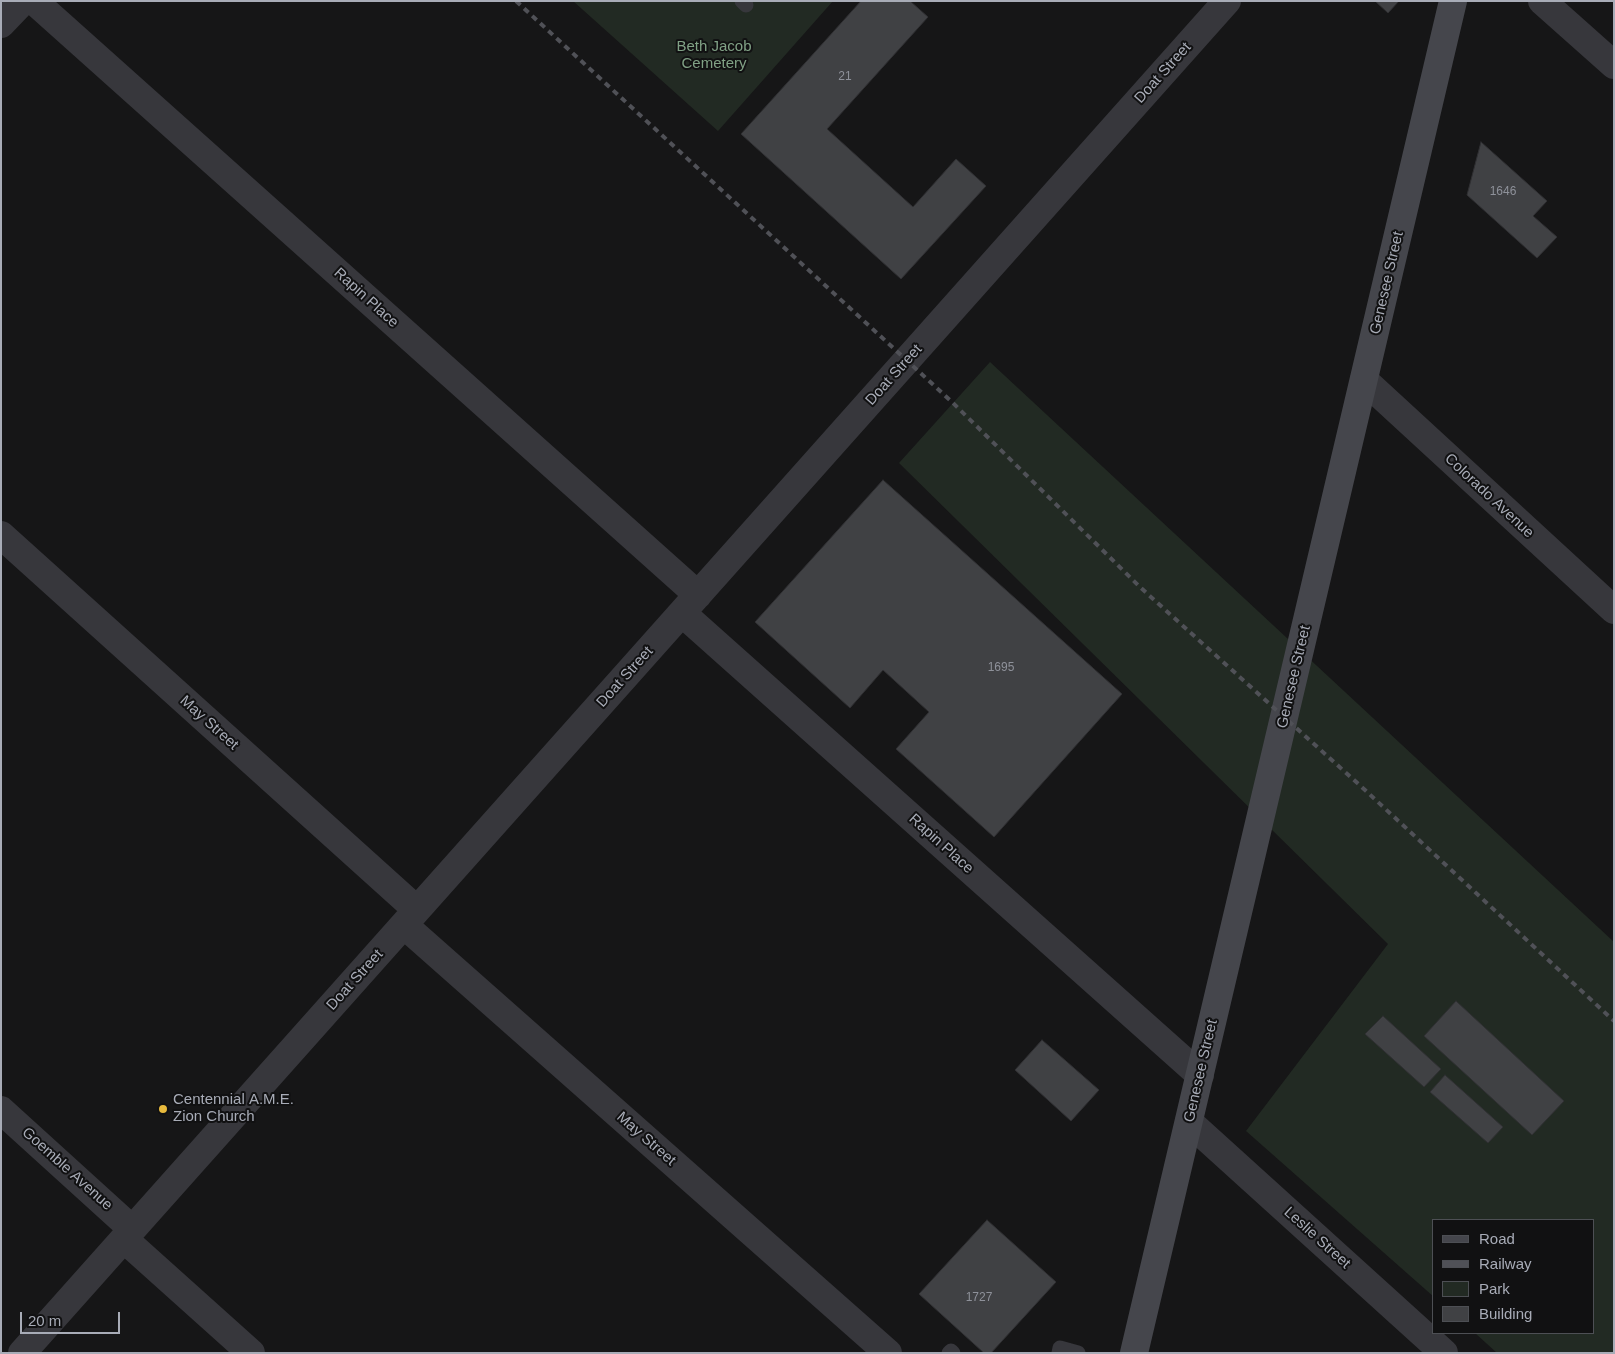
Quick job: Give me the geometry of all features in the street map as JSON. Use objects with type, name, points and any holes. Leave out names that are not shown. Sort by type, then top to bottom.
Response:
[{"type":"main road","name":"Genesee Street","points":[[1134,1353],[1453,1]]},
{"type":"street","points":[[1,24],[23,1]]},
{"type":"street","name":"Rapin Place","points":[[34,1],[1200,1075]]},
{"type":"street","name":"Doat Street","points":[[22,1353],[1227,1]]},
{"type":"street","points":[[1542,1],[1614,65]]},
{"type":"street","name":"Colorado Avenue","points":[[1364,380],[1614,610]]},
{"type":"street","name":"May Street","points":[[1,535],[410,918],[888,1353]]},
{"type":"street","name":"Goemble Avenue","points":[[1,1110],[250,1353]]},
{"type":"street","name":"Leslie Street","points":[[1189,1122],[1444,1353]]},
{"type":"lane","points":[[1059,1353],[1060,1348],[1078,1353]]},
{"type":"lane","points":[[949,1353],[951,1351],[953,1353]]},
{"type":"green space","name":"Beth Jacob Cemetery","points":[[573,1],[833,1],[718,131]]},
{"type":"green space","points":[[990,362],[1614,942],[1614,1353],[1497,1353],[1476,1334],[1595,1334],[1595,1219],[1432,1219],[1432,1295],[1246,1131],[1388,944],[899,463]]},
{"type":"building","points":[[861,1],[910,1],[928,17],[827,129],[913,207],[956,159],[986,186],[901,279],[741,134]]},
{"type":"building","points":[[1375,1],[1399,1],[1388,13]]},
{"type":"building","points":[[1481,142],[1547,201],[1533,216],[1557,237],[1537,258],[1467,195]]},
{"type":"building","points":[[883,480],[1122,694],[994,837],[896,749],[929,712],[883,670],[850,708],[755,622]]},
{"type":"building","points":[[1456,1001],[1564,1101],[1532,1135],[1424,1036]]},
{"type":"building","points":[[1383,1016],[1441,1069],[1424,1087],[1365,1034]]},
{"type":"building","points":[[1042,1040],[1099,1090],[1071,1121],[1015,1070]]},
{"type":"building","points":[[1445,1075],[1503,1127],[1488,1143],[1430,1092]]},
{"type":"building","points":[[987,1220],[1056,1282],[991,1353],[984,1353],[919,1294]]},
{"type":"railway","points":[[516,1],[952,402],[1141,588],[1365,790],[1614,1021]]},
{"type":"place","name":"Centennial A.M.E. Zion Church","points":[[163,1109]]}]
